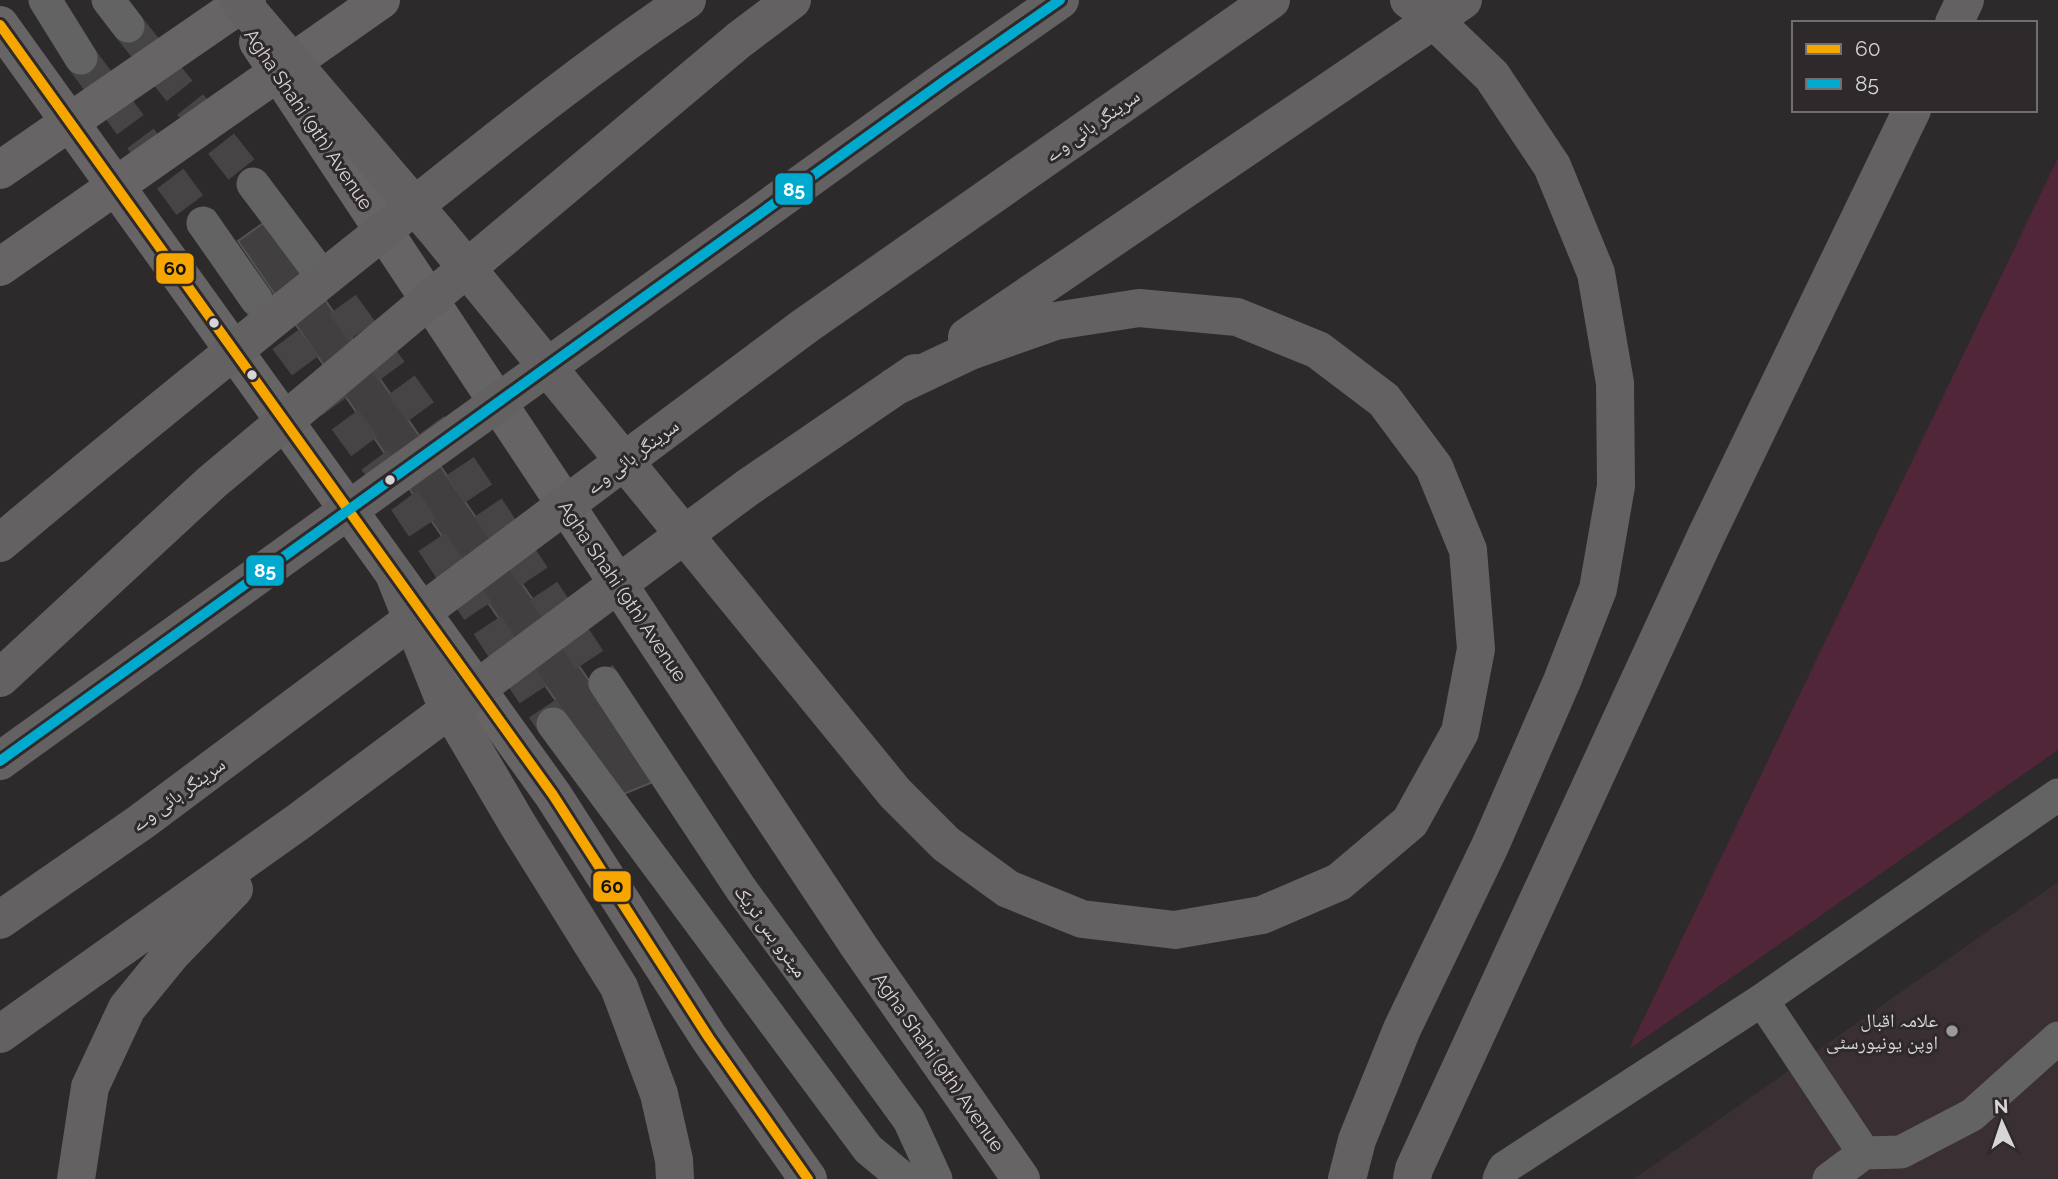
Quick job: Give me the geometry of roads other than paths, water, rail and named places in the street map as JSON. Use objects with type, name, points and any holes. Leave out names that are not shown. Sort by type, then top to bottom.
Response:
[{"type":"highway","points":[[239,0],[439,234],[895,793],[946,844],[1008,889],[1082,919],[1175,930],[1262,915],[1339,882],[1410,821],[1460,732],[1476,649],[1468,550],[1434,467],[1384,400],[1318,349],[1237,317],[1139,308],[1055,321],[970,351],[894,387]]},
{"type":"highway","points":[[0,543],[142,423],[480,154],[640,32],[687,0]]},
{"type":"highway","points":[[0,678],[212,482],[657,108],[792,0]]},
{"type":"highway","points":[[0,761],[1060,0]]},
{"type":"highway","name":"سرینگر ہائی وے","points":[[0,920],[141,822],[805,327],[1271,0]]},
{"type":"highway","points":[[1347,1179],[1357,1140],[1402,1029],[1496,833],[1562,681],[1598,589],[1616,486],[1615,383],[1596,273],[1552,166],[1492,76],[1421,8],[1409,0]]},
{"type":"highway","points":[[0,1034],[298,822],[747,488],[1463,0]]},
{"type":"highway","points":[[1955,21],[1965,0]]},
{"type":"highway","points":[[1412,1179],[1706,536],[1911,112]]},
{"type":"highway","points":[[394,574],[443,697],[518,825],[619,987],[659,1094],[674,1160],[675,1179]]},
{"type":"highway","points":[[76,1179],[90,1087],[127,1008],[172,953],[298,822]]},
{"type":"main road","name":"Agha Shahi (9th) Avenue","points":[[230,0],[860,948],[1021,1179]]},
{"type":"main road","points":[[0,170],[247,0]]},
{"type":"main road","points":[[0,267],[381,0]]},
{"type":"main road","points":[[0,25],[552,795],[709,1038],[808,1179]]},
{"type":"street","points":[[45,0],[81,58]]},
{"type":"street","points":[[108,0],[128,26]]},
{"type":"street","points":[[253,184],[313,264]]},
{"type":"street","points":[[203,223],[256,299]]},
{"type":"street","name":"میٹرو بس ٹریک","points":[[605,683],[741,889],[909,1120],[936,1179]]},
{"type":"street","points":[[553,724],[868,1149],[904,1179]]},
{"type":"street","points":[[1499,1179],[1504,1168],[1762,1000],[2058,795]]},
{"type":"street","points":[[1762,1000],[1864,1153]]},
{"type":"street","points":[[1829,1179],[1864,1153],[1902,1152],[1972,1115],[2058,1038]]},
{"type":"tunnel","points":[[128,26],[253,184]]},
{"type":"tunnel","points":[[81,58],[203,223]]},
{"type":"tunnel","points":[[313,264],[460,466],[605,683]]},
{"type":"tunnel","points":[[256,299],[407,504],[553,724]]},
{"type":"place","name":"علامہ اقبال اوپن یونیورسٹی","points":[[1952,1031]]}]
